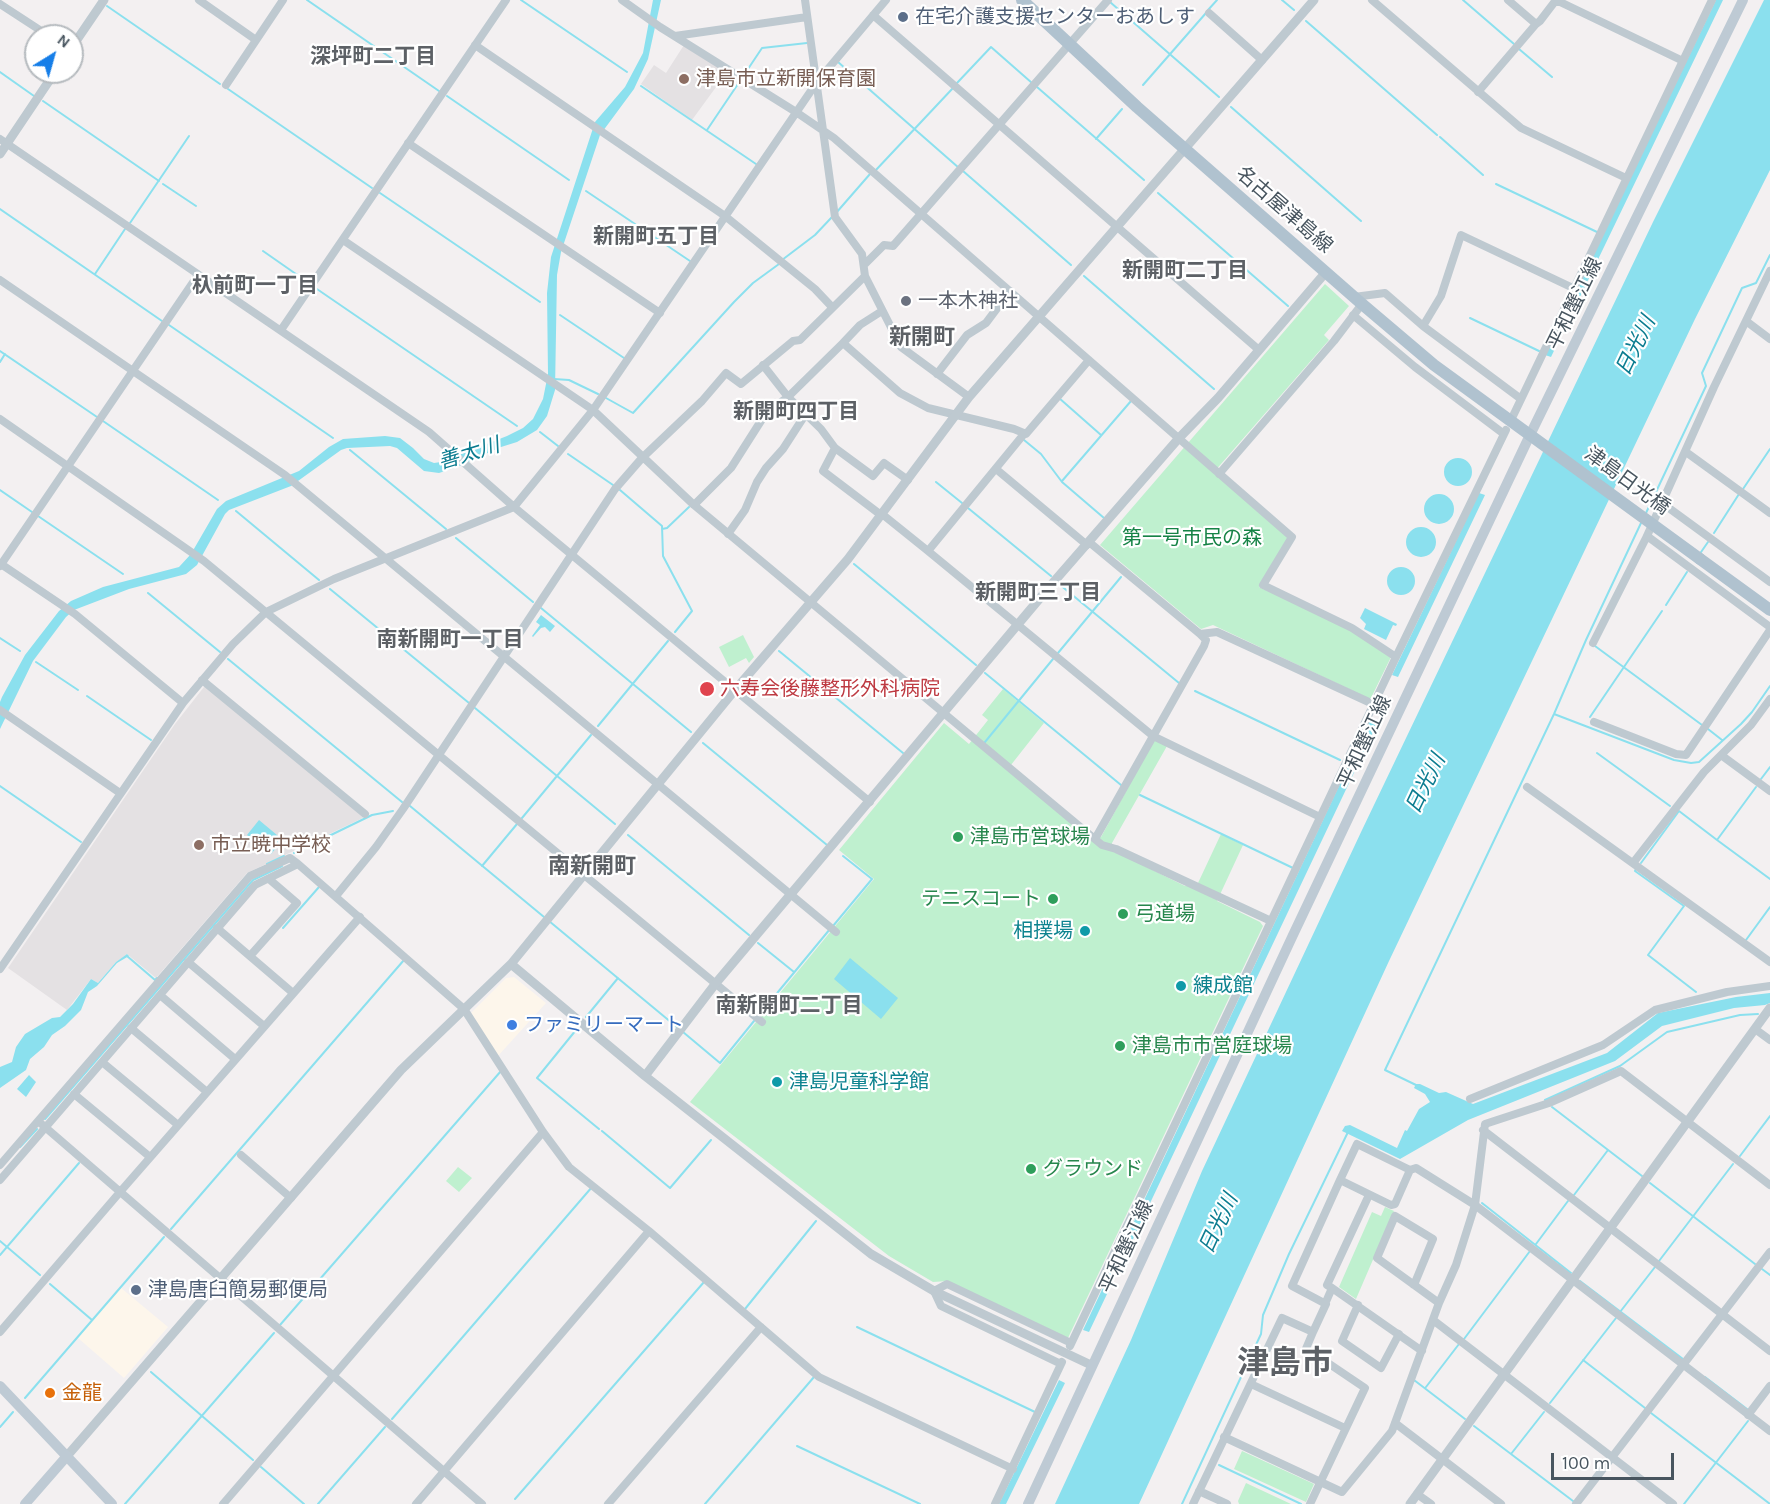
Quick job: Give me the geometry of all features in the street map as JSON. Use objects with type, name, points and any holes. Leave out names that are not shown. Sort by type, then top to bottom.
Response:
[{"type":"main road","name":"名古屋津島線","points":[[1022,0],[1185,149],[1358,301],[1434,365],[1530,435]]},
{"type":"main road","name":"平和蟹江線","points":[[1028,1504],[1091,1365],[1530,435],[1743,0]]},
{"type":"main road","name":"津島日光橋","points":[[1530,435],[1770,610]]},
{"type":"main road","points":[[0,1386],[112,1504]]},
{"type":"main road","points":[[25,1504],[67,1456]]},
{"type":"street","points":[[84,29],[104,0]]},
{"type":"street","points":[[199,0],[256,40]]},
{"type":"street","points":[[226,85],[283,0]]},
{"type":"street","points":[[280,330],[506,0]]},
{"type":"street","points":[[622,0],[660,27],[823,130],[873,171],[1292,537],[1263,585],[1352,628],[1396,657]]},
{"type":"street","points":[[805,0],[835,214],[862,254],[865,276],[901,347],[969,397]]},
{"type":"street","points":[[0,969],[183,703],[232,644],[266,612],[334,579],[514,507],[593,410],[817,82],[886,0]]},
{"type":"street","points":[[865,264],[884,245],[893,246],[1108,0]]},
{"type":"street","points":[[67,1456],[401,1070],[511,964],[735,690],[848,559],[969,397],[1314,0]]},
{"type":"street","points":[[1372,0],[1521,128],[1626,178]]},
{"type":"street","points":[[1508,0],[1536,24]]},
{"type":"street","points":[[1513,416],[1712,0]]},
{"type":"street","points":[[1478,92],[1556,1],[1683,61]]},
{"type":"street","points":[[0,4],[30,24]]},
{"type":"street","points":[[1209,13],[1262,60]]},
{"type":"street","points":[[873,15],[1259,350]]},
{"type":"street","points":[[675,36],[807,18]]},
{"type":"street","points":[[475,45],[725,216],[815,289],[832,307]]},
{"type":"street","points":[[0,154],[3,141],[46,84]]},
{"type":"street","points":[[3,141],[429,432],[514,507],[870,802]]},
{"type":"street","points":[[408,143],[660,313]]},
{"type":"street","points":[[1423,326],[1442,296],[1461,235],[1573,288]]},
{"type":"street","points":[[343,240],[593,410],[694,505],[1102,845],[1116,849],[1271,921]]},
{"type":"street","points":[[1593,643],[1647,536],[1770,271]]},
{"type":"street","points":[[645,1076],[716,984],[1018,624],[1326,272]]},
{"type":"street","points":[[183,703],[75,614],[1,565],[198,275]]},
{"type":"street","points":[[336,896],[383,837],[610,495],[642,458],[702,401],[726,373],[741,384],[793,341],[800,340],[865,276]]},
{"type":"street","points":[[0,280],[285,475],[836,932]]},
{"type":"street","points":[[937,374],[968,335],[986,323],[1010,291]]},
{"type":"street","points":[[1219,474],[1334,341],[1353,315],[1358,301],[1385,293],[1423,326],[1521,399]]},
{"type":"street","points":[[694,505],[731,468],[766,413],[788,397],[860,325],[882,311]]},
{"type":"street","points":[[934,1291],[947,1284],[1071,1344],[1373,704],[1505,432],[1415,367],[1353,315]]},
{"type":"street","points":[[1746,321],[1770,339]]},
{"type":"street","points":[[843,343],[900,393],[928,408],[1014,429],[1024,434]]},
{"type":"street","points":[[928,552],[1024,434],[1089,360]]},
{"type":"street","points":[[764,365],[788,397],[821,429],[835,448],[873,476],[884,463],[908,480]]},
{"type":"street","points":[[728,534],[746,510],[757,482],[766,468],[783,449],[805,415]]},
{"type":"street","points":[[0,419],[204,561],[762,1022]]},
{"type":"street","points":[[835,448],[824,471],[1018,624],[1153,736],[1320,817]]},
{"type":"street","points":[[1686,452],[1770,513]]},
{"type":"street","points":[[996,470],[1206,640],[1095,839]]},
{"type":"street","points":[[1662,503],[1770,582]]},
{"type":"street","points":[[1593,722],[1676,754],[1686,755],[1770,629],[1647,536]]},
{"type":"street","points":[[1200,634],[1216,632],[1373,704]]},
{"type":"street","points":[[202,680],[365,814]]},
{"type":"street","points":[[1634,863],[1704,772],[1751,725],[1770,699]]},
{"type":"street","points":[[0,710],[120,793]]},
{"type":"street","points":[[1720,755],[1770,791]]},
{"type":"street","points":[[1527,787],[1770,963]]},
{"type":"street","points":[[0,1180],[42,1124],[250,876],[290,858],[464,1009],[543,1132],[569,1167],[649,1231],[819,1377],[1012,1469]]},
{"type":"street","points":[[0,1166],[74,1094],[255,885],[298,864]]},
{"type":"street","points":[[250,956],[297,903],[269,879]]},
{"type":"street","points":[[0,1332],[360,917]]},
{"type":"street","points":[[217,928],[293,993]]},
{"type":"street","points":[[188,962],[264,1026]]},
{"type":"street","points":[[511,964],[645,1076],[871,1254],[934,1291],[1091,1365]]},
{"type":"street","points":[[1470,1099],[1603,1045],[1655,1010],[1727,992],[1770,986]]},
{"type":"street","points":[[160,995],[235,1059]]},
{"type":"street","points":[[1410,1504],[1769,1010]]},
{"type":"street","points":[[131,1028],[207,1092]]},
{"type":"street","points":[[1755,1029],[1770,1040]]},
{"type":"street","points":[[102,1062],[178,1125]]},
{"type":"street","points":[[1224,1437],[1342,1492],[1392,1431],[1439,1304],[1456,1265],[1475,1205],[1485,1124],[1549,1103],[1621,1071],[1770,1185]]},
{"type":"street","points":[[74,1094],[150,1157]]},
{"type":"street","points":[[42,1124],[482,1504]]},
{"type":"street","points":[[1483,1130],[1770,1351]]},
{"type":"street","points":[[223,1504],[543,1132]]},
{"type":"street","points":[[1325,1304],[1292,1286],[1357,1144],[1410,1170],[1416,1168],[1475,1205],[1770,1431]]},
{"type":"street","points":[[241,1155],[291,1198]]},
{"type":"street","points":[[1340,1180],[1391,1205],[1395,1203],[1410,1170]]},
{"type":"street","points":[[1369,1194],[1327,1285],[1422,1351]]},
{"type":"street","points":[[1414,1285],[1433,1239],[1395,1216],[1377,1258],[1439,1304]]},
{"type":"street","points":[[416,1504],[649,1231]]},
{"type":"street","points":[[1576,1504],[1770,1252]]},
{"type":"street","points":[[1311,1504],[1365,1388],[1325,1361],[1305,1352],[1332,1288]]},
{"type":"street","points":[[934,1291],[941,1306],[1062,1362],[995,1504]]},
{"type":"street","points":[[1358,1305],[1342,1341],[1381,1368],[1399,1334]]},
{"type":"street","points":[[1193,1504],[1282,1318],[1313,1332]]},
{"type":"street","points":[[1433,1320],[1673,1504]]},
{"type":"street","points":[[608,1504],[761,1327]]},
{"type":"street","points":[[1251,1384],[1345,1428]]},
{"type":"street","points":[[1748,1415],[1770,1386]]},
{"type":"street","points":[[1395,1423],[1501,1504]]},
{"type":"street","points":[[1199,1491],[1227,1504]]},
{"type":"street","points":[[1417,1494],[1431,1504]]},
{"type":"shaded area","name":"津島市立新開保育園","points":[[684,45],[727,72],[692,120],[641,84],[654,65],[666,73]]},
{"type":"shaded area","name":"市立暁中学校","points":[[204,687],[208,687],[365,817],[247,873],[156,978],[127,954],[116,962],[98,983],[91,979],[67,1010],[8,968],[175,724]]},
{"type":"shaded area","points":[[514,977],[546,1003],[497,1057],[470,1014],[506,978]]},
{"type":"shaded area","points":[[121,1288],[168,1327],[124,1378],[78,1338]]},
{"type":"green space","name":"第一号市民の森","points":[[1325,284],[1349,306],[1324,335],[1329,340],[1214,472],[1288,537],[1288,541],[1259,587],[1342,625],[1391,657],[1371,698],[1213,625],[1201,629],[1100,545]]},
{"type":"green space","points":[[743,635],[754,657],[749,663],[746,658],[729,667],[719,647]]},
{"type":"green space","points":[[1003,689],[1044,723],[1007,770],[1090,839],[1101,837],[1154,740],[1167,746],[1112,843],[1112,850],[1185,886],[1198,883],[1221,834],[1243,845],[1217,901],[1260,922],[1263,926],[1068,1338],[948,1281],[933,1282],[889,1256],[690,1102],[874,879],[839,850],[944,723],[969,744],[988,720],[982,715]]},
{"type":"green space","points":[[458,1167],[472,1178],[459,1192],[446,1181]]},
{"type":"green space","points":[[1385,1207],[1394,1211],[1356,1299],[1339,1287],[1372,1212],[1381,1216]]},
{"type":"green space","points":[[1242,1451],[1314,1484],[1306,1502],[1234,1469]]},
{"type":"green space","points":[[1246,1483],[1291,1504],[1239,1504],[1238,1501]]},
{"type":"water","name":"善太川","points":[[653,0],[661,0],[648,59],[634,89],[600,135],[561,252],[557,275],[555,390],[547,416],[537,430],[517,442],[439,473],[424,471],[397,448],[390,446],[347,448],[291,486],[229,510],[197,565],[186,574],[129,589],[74,610],[66,617],[33,661],[0,729],[2,697],[25,655],[59,611],[71,601],[103,587],[179,567],[191,554],[217,509],[226,501],[299,471],[343,439],[385,436],[400,438],[424,459],[434,463],[507,436],[523,428],[533,419],[543,399],[548,374],[547,293],[551,257],[595,122],[625,87],[643,53]]},
{"type":"water","points":[[1716,0],[1723,0],[1551,357],[1545,355]]},
{"type":"water","name":"日光川","points":[[1764,0],[1770,0],[1770,170],[1695,319],[1389,961],[1139,1504],[1055,1504],[1131,1340],[1202,1171],[1362,830],[1653,222]]},
{"type":"water","points":[[1458,458],[1468,462],[1472,472],[1468,482],[1458,486],[1448,482],[1444,472],[1448,462]]},
{"type":"water","points":[[1479,493],[1485,495],[1398,677],[1392,675]]},
{"type":"water","points":[[1439,494],[1450,498],[1454,509],[1450,520],[1439,524],[1428,520],[1424,509],[1428,498]]},
{"type":"water","points":[[1421,527],[1427,528],[1435,536],[1435,548],[1427,556],[1421,557],[1415,556],[1407,548],[1406,542],[1407,536],[1415,528]]},
{"type":"water","points":[[1401,567],[1411,571],[1415,581],[1411,591],[1401,595],[1391,591],[1387,581],[1391,571]]},
{"type":"water","points":[[1365,608],[1397,624],[1393,625],[1386,640],[1364,629],[1366,624],[1360,618]]},
{"type":"water","points":[[541,615],[555,626],[550,632],[545,627],[541,628],[533,637],[540,625],[536,622]]},
{"type":"water","points":[[1370,720],[1377,724],[1089,1332],[1083,1330]]},
{"type":"water","points":[[259,820],[283,840],[271,854],[247,835]]},
{"type":"water","points":[[127,954],[129,956],[117,963],[97,986],[88,992],[81,1010],[52,1035],[44,1047],[30,1059],[26,1070],[0,1088],[0,1067],[12,1062],[16,1047],[25,1034],[52,1018],[60,1017],[73,1004],[91,979],[98,983],[116,962]]},
{"type":"water","points":[[850,958],[898,998],[881,1019],[834,979]]},
{"type":"water","points":[[1770,993],[1770,1003],[1765,1005],[1734,1008],[1662,1026],[1615,1061],[1468,1120],[1400,1159],[1342,1131],[1345,1126],[1350,1125],[1397,1148],[1405,1130],[1407,1131],[1419,1109],[1430,1102],[1425,1094],[1414,1088],[1416,1084],[1439,1093],[1446,1092],[1473,1104],[1607,1053],[1658,1013],[1736,997]]},
{"type":"water","points":[[29,1075],[36,1082],[26,1097],[17,1089]]},
{"type":"water","points":[[1059,1380],[1065,1383],[1006,1504],[999,1504]]},
{"type":"waterway","points":[[307,0],[439,91]]},
{"type":"waterway","points":[[521,0],[627,72]]},
{"type":"waterway","points":[[1208,10],[1217,0]]},
{"type":"waterway","points":[[1282,0],[1294,10]]},
{"type":"waterway","points":[[1463,0],[1514,44]]},
{"type":"waterway","points":[[1110,2],[1219,97]]},
{"type":"waterway","points":[[107,6],[220,84]]},
{"type":"waterway","points":[[1143,85],[1206,13]]},
{"type":"waterway","points":[[1306,21],[1437,135]]},
{"type":"waterway","points":[[744,75],[762,48],[807,43]]},
{"type":"waterway","points":[[957,83],[991,47],[1032,83]]},
{"type":"waterway","points":[[1519,49],[1552,77]]},
{"type":"waterway","points":[[838,62],[959,168]]},
{"type":"waterway","points":[[0,72],[34,96]]},
{"type":"waterway","points":[[707,130],[740,81]]},
{"type":"waterway","points":[[641,86],[756,164]]},
{"type":"waterway","points":[[1037,87],[1144,180]]},
{"type":"waterway","points":[[875,171],[953,88]]},
{"type":"waterway","points":[[228,89],[372,188]]},
{"type":"waterway","points":[[447,96],[569,180]]},
{"type":"waterway","points":[[43,101],[159,181]]},
{"type":"waterway","points":[[1231,107],[1361,221]]},
{"type":"waterway","points":[[1096,139],[1122,109]]},
{"type":"waterway","points":[[130,223],[189,136]]},
{"type":"waterway","points":[[1440,137],[1483,175]]},
{"type":"waterway","points":[[963,171],[1071,265]]},
{"type":"waterway","points":[[836,213],[870,174]]},
{"type":"waterway","points":[[163,184],[196,206]]},
{"type":"waterway","points":[[1496,184],[1597,232]]},
{"type":"waterway","points":[[586,191],[690,261]]},
{"type":"waterway","points":[[380,193],[540,302]]},
{"type":"waterway","points":[[1158,193],[1288,306]]},
{"type":"waterway","points":[[0,209],[162,321]]},
{"type":"waterway","points":[[782,260],[815,235],[832,217]]},
{"type":"waterway","points":[[95,274],[125,229]]},
{"type":"waterway","points":[[263,251],[306,281]]},
{"type":"waterway","points":[[1646,513],[1706,386],[1702,373],[1742,288],[1756,283],[1770,255]]},
{"type":"waterway","points":[[606,398],[633,413],[734,302],[753,283],[779,264]]},
{"type":"waterway","points":[[1084,276],[1214,389]]},
{"type":"waterway","points":[[314,287],[517,426]]},
{"type":"waterway","points":[[560,315],[624,358]]},
{"type":"waterway","points":[[1470,318],[1539,351]]},
{"type":"waterway","points":[[169,325],[333,438]]},
{"type":"waterway","points":[[0,351],[97,417]]},
{"type":"waterway","points":[[0,362],[5,354]]},
{"type":"waterway","points":[[554,379],[569,380],[598,394]]},
{"type":"waterway","points":[[1059,398],[1101,435]]},
{"type":"waterway","points":[[1062,481],[1131,401]]},
{"type":"waterway","points":[[103,421],[218,500]]},
{"type":"waterway","points":[[540,432],[558,446]]},
{"type":"waterway","points":[[1024,440],[1041,454],[1062,482],[1104,518]]},
{"type":"waterway","points":[[1743,489],[1770,449]]},
{"type":"waterway","points":[[350,450],[446,529]]},
{"type":"waterway","points":[[568,454],[613,485]]},
{"type":"waterway","points":[[936,482],[962,503]]},
{"type":"waterway","points":[[0,490],[32,512]]},
{"type":"waterway","points":[[620,490],[662,526],[663,556],[692,611],[675,632]]},
{"type":"waterway","points":[[1714,533],[1739,494]]},
{"type":"waterway","points":[[662,529],[667,528],[689,507]]},
{"type":"waterway","points":[[968,508],[1051,576]]},
{"type":"waterway","points":[[236,511],[319,580]]},
{"type":"waterway","points":[[38,516],[123,574]]},
{"type":"waterway","points":[[1416,1085],[1385,1070],[1554,714],[1641,523]]},
{"type":"waterway","points":[[456,538],[533,602]]},
{"type":"waterway","points":[[1699,555],[1708,542]]},
{"type":"waterway","points":[[854,564],[976,665]]},
{"type":"waterway","points":[[1666,605],[1687,572]]},
{"type":"waterway","points":[[1058,653],[1121,577]]},
{"type":"waterway","points":[[1059,584],[1179,683]]},
{"type":"waterway","points":[[330,589],[469,703]]},
{"type":"waterway","points":[[148,593],[220,652]]},
{"type":"waterway","points":[[541,608],[691,732]]},
{"type":"waterway","points":[[1590,717],[1662,611]]},
{"type":"waterway","points":[[0,638],[20,651]]},
{"type":"waterway","points":[[598,726],[668,641]]},
{"type":"waterway","points":[[1595,646],[1702,725]]},
{"type":"waterway","points":[[779,651],[903,753]]},
{"type":"waterway","points":[[228,659],[402,802]]},
{"type":"waterway","points":[[985,742],[1053,659]]},
{"type":"waterway","points":[[36,662],[78,690]]},
{"type":"waterway","points":[[985,673],[1121,785]]},
{"type":"waterway","points":[[1554,714],[1674,760],[1699,762],[1741,724],[1770,686]]},
{"type":"waterway","points":[[1195,691],[1340,760]]},
{"type":"waterway","points":[[87,696],[151,740]]},
{"type":"waterway","points":[[475,708],[615,824]]},
{"type":"waterway","points":[[1708,729],[1722,740]]},
{"type":"waterway","points":[[522,818],[591,735]]},
{"type":"waterway","points":[[703,743],[827,845]]},
{"type":"waterway","points":[[1597,753],[1670,806]]},
{"type":"waterway","points":[[1761,779],[1770,767]]},
{"type":"waterway","points":[[0,786],[81,842]]},
{"type":"waterway","points":[[1641,863],[1679,811],[1717,840],[1756,787]]},
{"type":"waterway","points":[[1140,795],[1293,868]]},
{"type":"waterway","points":[[410,806],[544,917]]},
{"type":"waterway","points":[[294,853],[372,815],[393,811]]},
{"type":"waterway","points":[[482,866],[517,824]]},
{"type":"waterway","points":[[628,835],[749,935]]},
{"type":"waterway","points":[[1717,840],[1770,879]]},
{"type":"waterway","points":[[267,864],[284,856]]},
{"type":"waterway","points":[[833,926],[872,879],[843,856]]},
{"type":"waterway","points":[[45,1119],[253,880],[282,866]]},
{"type":"waterway","points":[[1636,869],[1635,871],[1684,906],[1648,955],[1696,992]]},
{"type":"waterway","points":[[283,928],[319,887]]},
{"type":"waterway","points":[[1746,940],[1770,907]]},
{"type":"waterway","points":[[549,921],[678,1028]]},
{"type":"waterway","points":[[759,1015],[830,929]]},
{"type":"waterway","points":[[758,943],[794,972]]},
{"type":"waterway","points":[[127,956],[155,980],[157,978]]},
{"type":"waterway","points":[[171,1229],[404,960]]},
{"type":"waterway","points":[[586,1017],[618,978]]},
{"type":"waterway","points":[[1545,1100],[1620,1066],[1667,1032],[1740,1015],[1758,1014]]},
{"type":"waterway","points":[[683,1032],[720,1063],[754,1021]]},
{"type":"waterway","points":[[576,1030],[537,1078],[599,1129]]},
{"type":"waterway","points":[[280,1325],[501,1071]]},
{"type":"waterway","points":[[1552,1107],[1642,1176]]},
{"type":"waterway","points":[[1740,1156],[1770,1116]]},
{"type":"waterway","points":[[20,1147],[37,1129]]},
{"type":"waterway","points":[[602,1131],[670,1188],[711,1140]]},
{"type":"waterway","points":[[1182,1504],[1261,1334],[1263,1315],[1289,1254],[1348,1132]]},
{"type":"waterway","points":[[1574,1195],[1608,1150]]},
{"type":"waterway","points":[[0,1255],[79,1163]]},
{"type":"waterway","points":[[1659,1261],[1733,1164]]},
{"type":"waterway","points":[[1650,1183],[1755,1264]]},
{"type":"waterway","points":[[392,1419],[592,1187]]},
{"type":"waterway","points":[[1536,1244],[1568,1201]]},
{"type":"waterway","points":[[1482,1203],[1571,1273]]},
{"type":"waterway","points":[[745,1309],[816,1221]]},
{"type":"waterway","points":[[25,1398],[164,1237]]},
{"type":"waterway","points":[[0,1241],[40,1275]]},
{"type":"waterway","points":[[1464,1339],[1530,1251]]},
{"type":"waterway","points":[[1620,1312],[1655,1267]]},
{"type":"waterway","points":[[1762,1269],[1770,1275]]},
{"type":"waterway","points":[[1580,1281],[1683,1359]]},
{"type":"waterway","points":[[515,1499],[704,1282]]},
{"type":"waterway","points":[[50,1284],[92,1320]]},
{"type":"waterway","points":[[1550,1403],[1616,1318]]},
{"type":"waterway","points":[[857,1327],[1035,1412]]},
{"type":"waterway","points":[[125,1504],[274,1333]]},
{"type":"waterway","points":[[1426,1387],[1459,1344]]},
{"type":"waterway","points":[[1583,1360],[1645,1408]]},
{"type":"waterway","points":[[151,1372],[253,1460]]},
{"type":"waterway","points":[[705,1504],[814,1377]]},
{"type":"waterway","points":[[1705,1377],[1747,1409]]},
{"type":"waterway","points":[[1413,1382],[1414,1380],[1465,1419]]},
{"type":"waterway","points":[[0,1427],[13,1412]]},
{"type":"waterway","points":[[1511,1454],[1544,1412]]},
{"type":"waterway","points":[[1651,1413],[1770,1504]]},
{"type":"waterway","points":[[1684,1504],[1748,1421]]},
{"type":"waterway","points":[[1474,1426],[1573,1501]]},
{"type":"waterway","points":[[318,1504],[385,1427]]},
{"type":"waterway","points":[[797,1446],[920,1504]]},
{"type":"waterway","points":[[1219,1465],[1301,1504]]},
{"type":"waterway","points":[[261,1467],[304,1504]]},
{"type":"place","name":"在宅介護支援センターおあしす","points":[[903,17]]},
{"type":"place","name":"津島市立新開保育園","points":[[684,79]]},
{"type":"place","name":"一本木神社","points":[[906,301]]},
{"type":"place","name":"六寿会後藤整形外科病院","points":[[707,689]]},
{"type":"place","name":"津島市営球場","points":[[958,837]]},
{"type":"place","name":"市立暁中学校","points":[[199,845]]},
{"type":"place","name":"テニスコート","points":[[1053,899]]},
{"type":"place","name":"弓道場","points":[[1123,914]]},
{"type":"place","name":"相撲場","points":[[1085,931]]},
{"type":"place","name":"練成館","points":[[1181,986]]},
{"type":"place","name":"ファミリーマート","points":[[512,1025]]},
{"type":"place","name":"津島市市営庭球場","points":[[1120,1046]]},
{"type":"place","name":"津島児童科学館","points":[[777,1082]]},
{"type":"place","name":"グラウンド","points":[[1031,1169]]},
{"type":"place","name":"津島唐臼簡易郵便局","points":[[136,1290]]},
{"type":"place","name":"金龍","points":[[50,1393]]},
{"type":"district","name":"深坪町二丁目","points":[[373,57]]},
{"type":"district","name":"新開町五丁目","points":[[656,237]]},
{"type":"district","name":"新開町二丁目","points":[[1185,271]]},
{"type":"district","name":"杁前町一丁目","points":[[255,286]]},
{"type":"district","name":"新開町","points":[[922,338]]},
{"type":"district","name":"新開町四丁目","points":[[796,412]]},
{"type":"district","name":"新開町三丁目","points":[[1038,593]]},
{"type":"district","name":"南新開町一丁目","points":[[450,640]]},
{"type":"district","name":"南新開町","points":[[592,867]]},
{"type":"district","name":"南新開町二丁目","points":[[789,1006]]},
{"type":"district","name":"津島市","points":[[1285,1364]]}]
